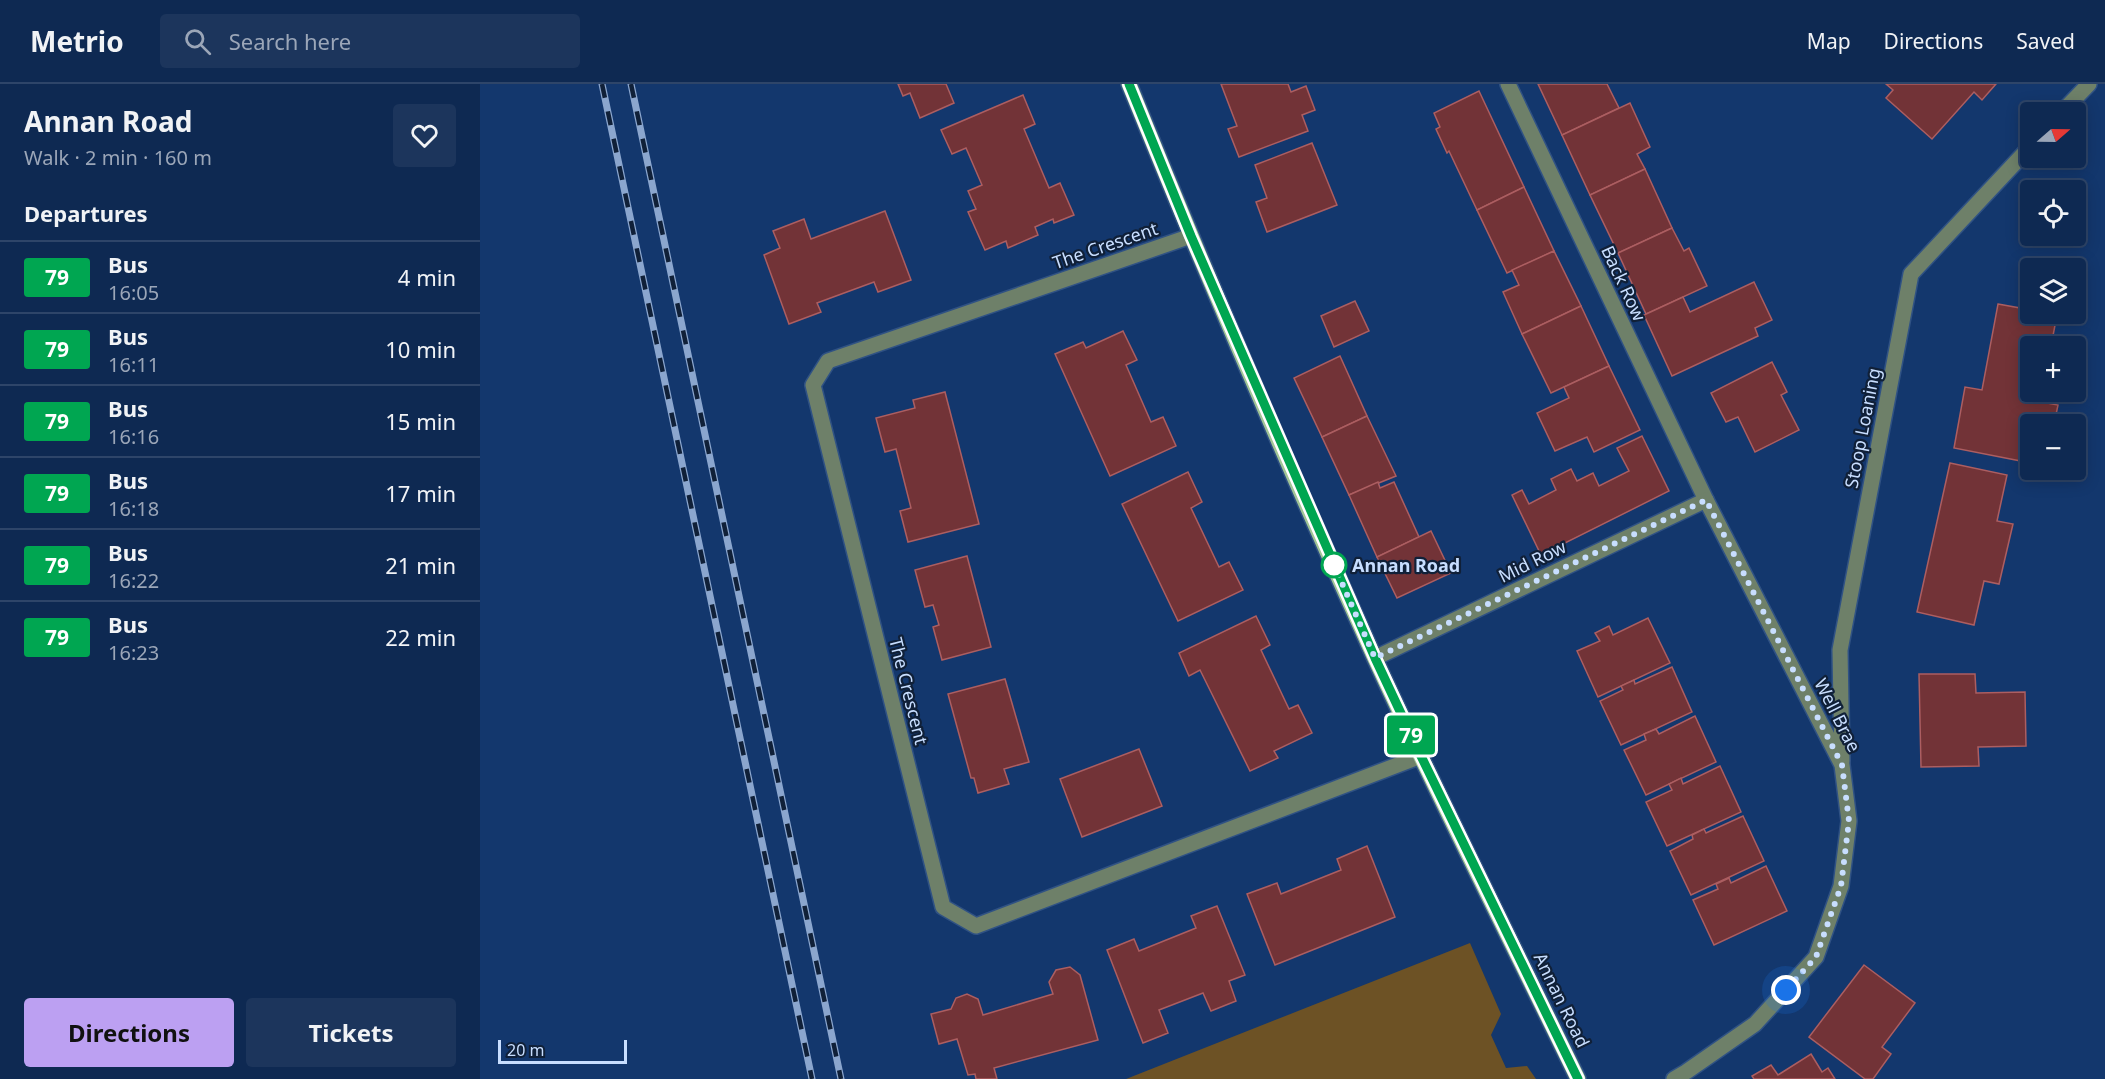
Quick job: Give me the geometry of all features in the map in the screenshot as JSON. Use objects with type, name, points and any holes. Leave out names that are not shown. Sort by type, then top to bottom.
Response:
[{"type":"main road","name":"Annan Road","points":[[1129,84],[1191,236],[1375,658],[1578,1079]]},
{"type":"street","name":"Back Row","points":[[1508,84],[1706,500]]},
{"type":"street","points":[[2072,102],[2089,84]]},
{"type":"street","name":"Stoop Loaning","points":[[1842,765],[1840,650],[1911,274],[2020,158]]},
{"type":"street","name":"The Crescent","points":[[1191,236],[828,361],[813,385],[943,907],[976,926],[1421,756]]},
{"type":"street","name":"Mid Row","points":[[1375,658],[1706,500]]},
{"type":"street","name":"Well Brae","points":[[1674,1079],[1755,1024],[1816,957],[1841,886],[1849,821],[1842,765],[1706,500]]},
{"type":"shaded area","points":[[1470,943],[1501,1014],[1491,1035],[1506,1068],[1527,1066],[1536,1079],[1126,1079]]},
{"type":"building","points":[[898,84],[946,84],[954,103],[920,118],[910,93],[903,96]]},
{"type":"building","points":[[1221,84],[1288,84],[1291,92],[1306,86],[1315,110],[1302,115],[1308,131],[1239,157],[1228,129],[1237,126]]},
{"type":"building","points":[[1538,84],[1607,84],[1619,108],[1562,135]]},
{"type":"building","points":[[1886,84],[1996,84],[1982,100],[1974,92],[1932,139],[1886,98],[1893,90]]},
{"type":"building","points":[[1479,91],[1524,187],[1477,210],[1436,129],[1440,127],[1434,113]]},
{"type":"building","points":[[1023,95],[1035,124],[1024,129],[1049,188],[1060,183],[1074,215],[1054,223],[1053,219],[1035,227],[1038,235],[1008,248],[1006,241],[985,250],[968,212],[976,209],[968,191],[982,185],[966,148],[952,154],[941,130]]},
{"type":"building","points":[[1630,103],[1650,147],[1637,154],[1645,169],[1590,195],[1562,135]]},
{"type":"building","points":[[1312,143],[1337,205],[1267,232],[1256,202],[1267,198],[1255,165]]},
{"type":"building","points":[[1645,169],[1672,228],[1618,253],[1590,195]]},
{"type":"building","points":[[1524,187],[1554,251],[1507,273],[1477,210]]},
{"type":"building","points":[[885,211],[911,280],[878,292],[874,282],[817,303],[821,312],[789,324],[764,255],[780,248],[773,231],[804,219],[811,239]]},
{"type":"building","points":[[1672,228],[1684,251],[1689,248],[1707,286],[1646,314],[1618,253]]},
{"type":"building","points":[[1554,251],[1581,306],[1522,334],[1503,292],[1519,285],[1512,270]]},
{"type":"building","points":[[1754,282],[1772,320],[1755,328],[1758,336],[1672,376],[1644,315],[1683,297],[1690,312]]},
{"type":"building","points":[[1355,301],[1369,331],[1334,347],[1321,316]]},
{"type":"building","points":[[1998,304],[2020,308],[2020,324],[2055,324],[2053,336],[2020,336],[2020,402],[2058,405],[2056,414],[2020,414],[2020,461],[1954,448],[1965,387],[1982,390]]},
{"type":"building","points":[[1581,306],[1609,366],[1551,393],[1522,334]]},
{"type":"building","points":[[1123,331],[1137,360],[1126,365],[1151,422],[1163,417],[1176,446],[1110,476],[1055,354],[1083,342],[1086,348]]},
{"type":"building","points":[[1340,356],[1367,416],[1322,437],[1294,378]]},
{"type":"building","points":[[1772,362],[1787,392],[1781,395],[1799,430],[1755,452],[1738,417],[1726,422],[1711,393]]},
{"type":"building","points":[[1609,366],[1640,430],[1594,452],[1587,437],[1555,451],[1537,413],[1569,398],[1564,387]]},
{"type":"building","points":[[945,392],[979,524],[908,542],[900,511],[911,508],[896,449],[885,452],[876,418],[915,408],[913,400]]},
{"type":"building","points":[[1367,416],[1396,476],[1349,495],[1322,437]]},
{"type":"building","points":[[1642,436],[1669,491],[1541,555],[1512,495],[1522,490],[1529,504],[1556,490],[1551,479],[1571,469],[1577,481],[1593,473],[1599,486],[1629,471],[1617,448]]},
{"type":"building","points":[[1950,463],[2007,475],[1997,521],[2013,524],[1999,584],[1984,581],[1974,625],[1917,612]]},
{"type":"building","points":[[1188,472],[1202,502],[1191,508],[1219,567],[1229,562],[1243,590],[1178,621],[1122,504]]},
{"type":"building","points":[[1378,482],[1380,488],[1394,482],[1419,537],[1377,557],[1349,495]]},
{"type":"building","points":[[1431,531],[1451,573],[1397,598],[1377,557]]},
{"type":"building","points":[[967,556],[991,647],[942,660],[933,627],[939,625],[933,605],[925,607],[915,570]]},
{"type":"building","points":[[1256,616],[1270,645],[1261,650],[1289,709],[1298,705],[1312,733],[1274,751],[1278,758],[1250,771],[1200,670],[1189,676],[1179,653]]},
{"type":"building","points":[[1648,618],[1670,663],[1598,697],[1577,651],[1600,641],[1595,633],[1609,626],[1613,635]]},
{"type":"building","points":[[1672,667],[1692,712],[1621,745],[1600,701],[1623,690],[1621,686],[1634,680],[1635,684]]},
{"type":"building","points":[[1919,674],[1975,674],[1976,693],[2025,692],[2026,746],[1978,747],[1979,766],[1921,767]]},
{"type":"building","points":[[1005,679],[1029,762],[1004,769],[1009,784],[978,793],[974,778],[971,778],[948,694]]},
{"type":"building","points":[[1695,716],[1716,762],[1646,795],[1624,750],[1646,740],[1644,734],[1656,729],[1659,734]]},
{"type":"building","points":[[1139,749],[1162,806],[1082,837],[1060,779]]},
{"type":"building","points":[[1720,766],[1741,812],[1667,846],[1646,802],[1672,790],[1669,784],[1681,778],[1683,784]]},
{"type":"building","points":[[1743,816],[1764,861],[1691,895],[1670,851],[1693,839],[1692,835],[1704,829],[1706,833]]},
{"type":"building","points":[[1367,846],[1395,917],[1275,965],[1247,894],[1277,883],[1281,894],[1341,870],[1337,859]]},
{"type":"building","points":[[1766,866],[1787,911],[1714,945],[1693,900],[1718,889],[1716,884],[1729,878],[1731,883]]},
{"type":"building","points":[[1217,906],[1245,975],[1229,981],[1236,1001],[1211,1011],[1203,993],[1159,1010],[1168,1033],[1143,1043],[1107,950],[1134,939],[1139,951],[1196,928],[1191,916]]},
{"type":"building","points":[[1864,965],[1915,1003],[1882,1047],[1891,1054],[1873,1079],[1865,1079],[1809,1037]]},
{"type":"building","points":[[1070,967],[1080,975],[1098,1040],[994,1068],[997,1079],[976,1079],[975,1074],[968,1075],[957,1039],[939,1044],[931,1014],[951,1009],[956,998],[967,994],[978,999],[983,1015],[1053,994],[1049,982],[1056,970]]},
{"type":"building","points":[[1811,1054],[1822,1072],[1828,1068],[1835,1079],[1754,1079],[1752,1076],[1771,1065],[1778,1075]]},
{"type":"railway","points":[[602,84],[812,1079]]},
{"type":"railway","points":[[631,84],[841,1079]]},
{"type":"bus line","name":"79","points":[[1129,84],[1191,236],[1375,658],[1578,1079]]},
{"type":"place","name":"Annan Road","points":[[1334,565]]},
{"type":"route","points":[[1334,565],[1375,658],[1706,500],[1842,765],[1849,821],[1841,886],[1816,957],[1786,990]]}]
